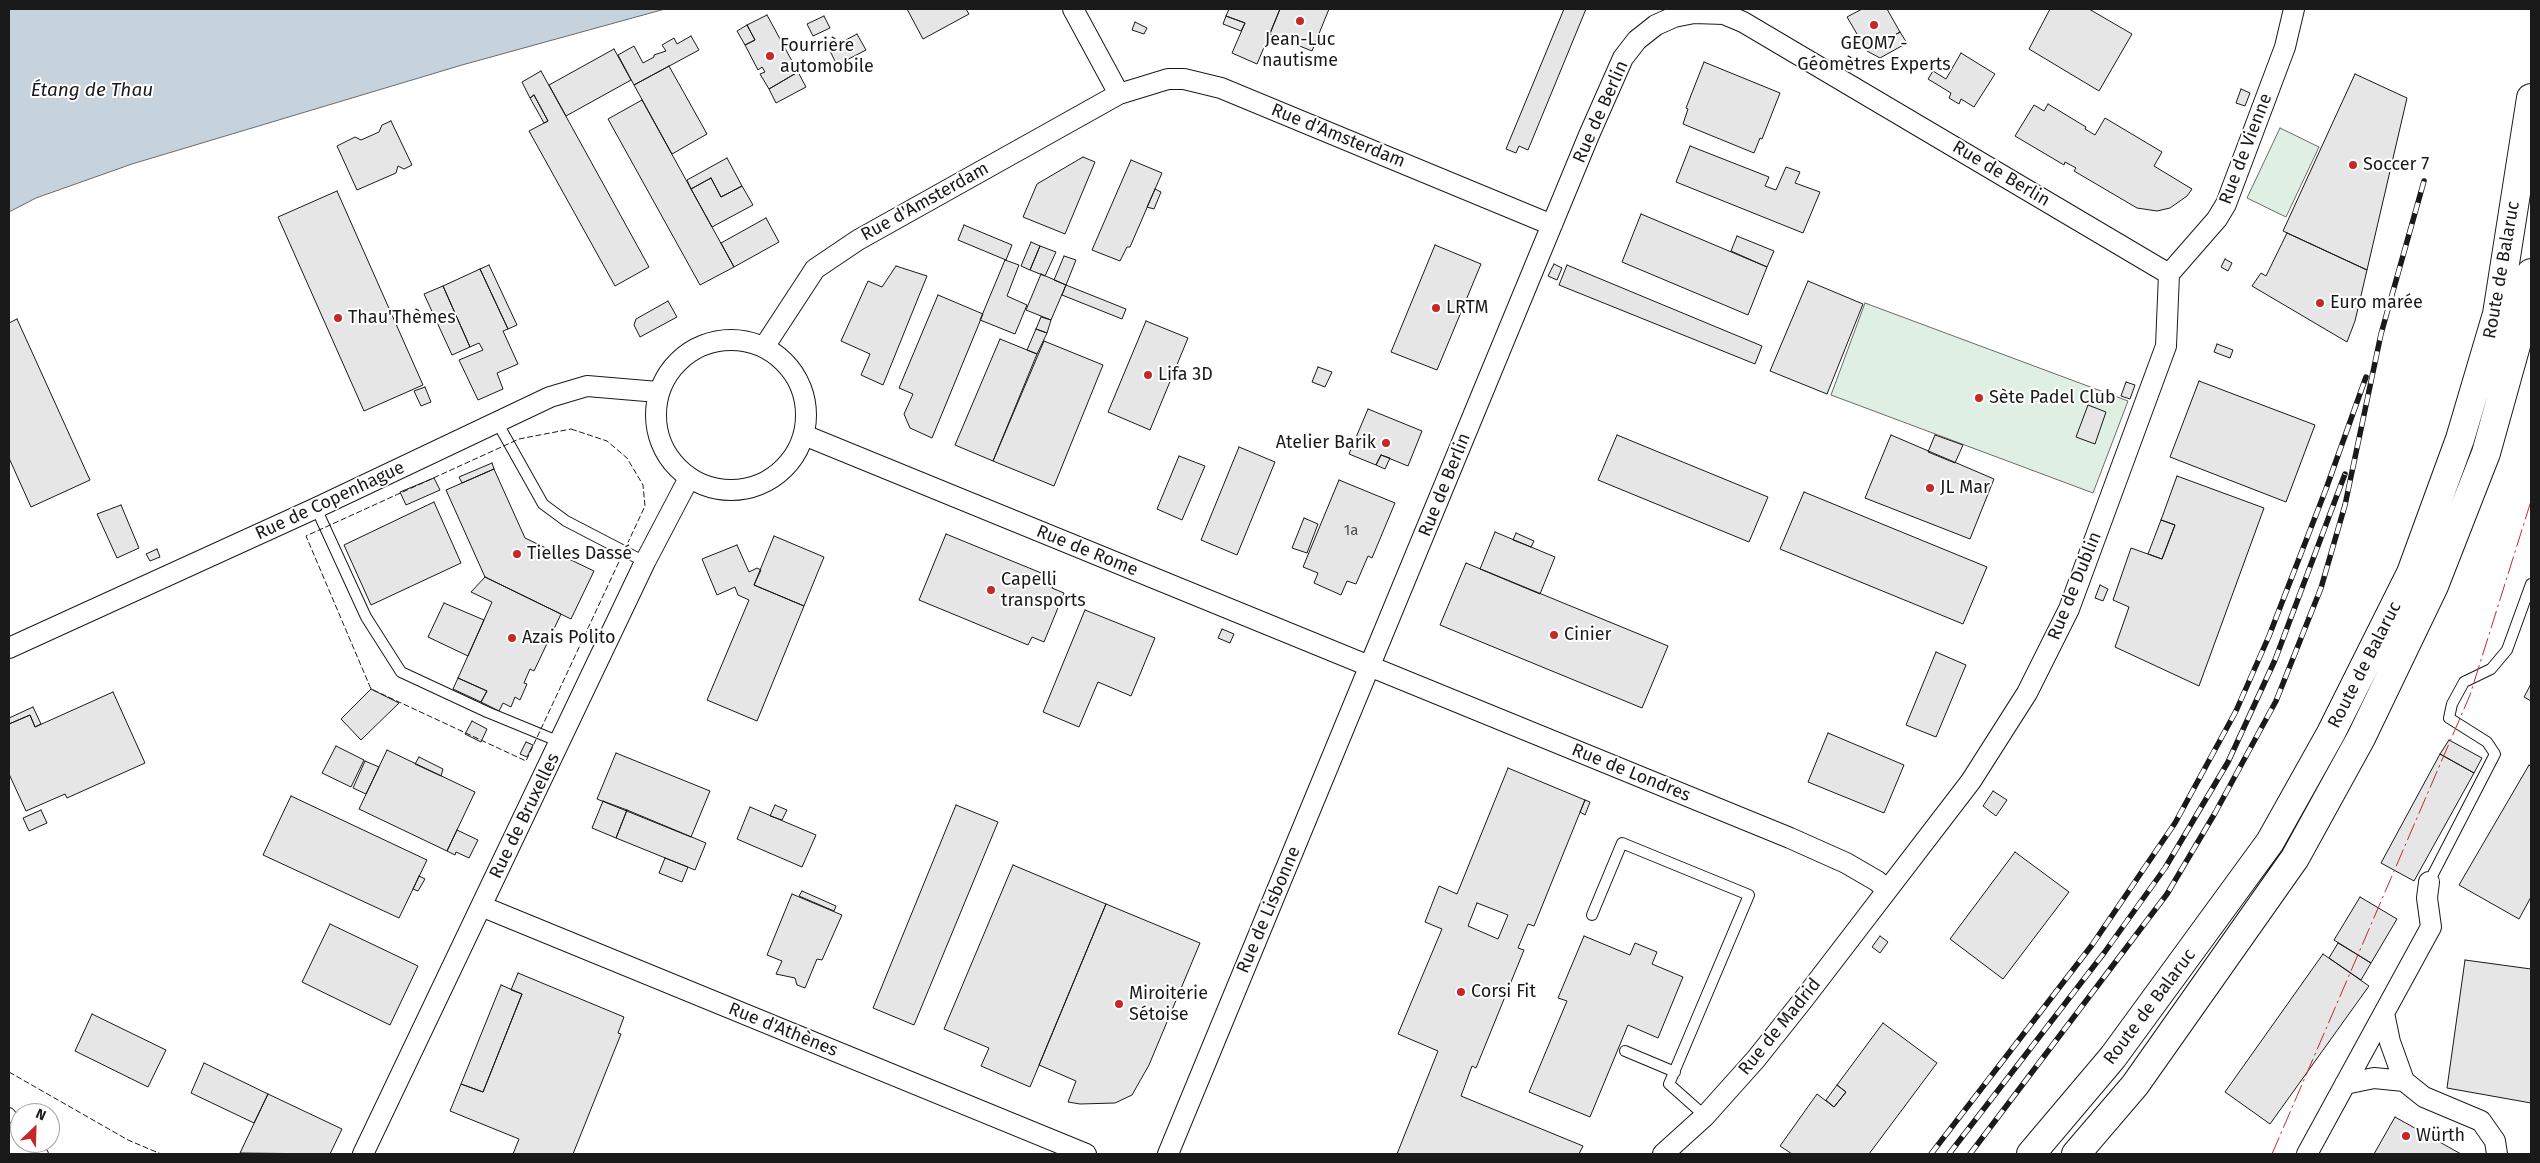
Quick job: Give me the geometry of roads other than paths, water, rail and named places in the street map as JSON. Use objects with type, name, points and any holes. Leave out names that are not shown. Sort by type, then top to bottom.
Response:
[{"type":"main road","name":"Route de Balaruc","points":[[2031,1154],[2113,1057],[2270,842],[2331,733],[2411,573],[2460,439],[2497,314],[2531,98]]},
{"type":"main road","name":"Route de Balaruc","points":[[2076,1154],[2135,1085],[2290,866],[2361,738],[2434,586],[2486,453],[2525,313],[2531,273]]},
{"type":"street","points":[[1073,9],[1119,94]]},
{"type":"street","name":"Rue de Vienne","points":[[2169,274],[2217,219],[2226,204],[2285,47],[2294,9]]},
{"type":"street","name":"Rue de Berlin","points":[[1370,666],[1623,58],[1637,40],[1656,25],[1674,17],[1713,11],[1743,22],[2169,274]]},
{"type":"street","name":"Rue d'Amsterdam","points":[[764,347],[815,269],[858,240],[1119,94],[1168,79],[1184,78],[1221,88],[1552,225]]},
{"type":"street","name":"Rue de Dublin","points":[[1887,890],[1971,781],[2027,693],[2069,609],[2166,346],[2169,274]]},
{"type":"street","points":[[739,339],[764,347],[785,362],[800,384],[806,409],[804,435],[794,457],[778,474],[757,486],[734,490],[711,487],[689,478],[671,461],[659,440],[655,416],[658,392],[670,369],[690,351],[713,341],[739,339]]},
{"type":"street","name":"Rue de Copenhague","points":[[9,648],[316,508],[550,396],[588,386],[658,392]]},
{"type":"street","name":"Rue de Rome","points":[[804,435],[1370,666]]},
{"type":"street","name":"Rue de Bruxelles","points":[[362,1154],[645,562],[689,478]]},
{"type":"street","name":"Rue de Londres","points":[[1370,666],[1846,862],[1877,881],[1887,890]]},
{"type":"street","name":"Rue de Lisbonne","points":[[1168,1154],[1370,666]]},
{"type":"street","points":[[2307,1154],[2431,927],[2427,898],[2429,882]]},
{"type":"street","name":"Rue de Madrid","points":[[1663,1154],[1705,1116],[1756,1059],[1887,890]]},
{"type":"street","name":"Rue d'Athènes","points":[[481,906],[1086,1154]]},
{"type":"street","points":[[2384,1013],[2390,1042],[2404,1081],[2424,1097],[2481,1122],[2495,1141],[2497,1154]]},
{"type":"street","points":[[2345,1084],[2374,1078],[2404,1081]]},
{"type":"lane","points":[[497,422],[542,504],[566,521],[645,562]]},
{"type":"lane","points":[[316,508],[366,617],[401,672],[487,712],[560,742]]},
{"type":"lane","points":[[2429,882],[2495,754],[2487,742],[2449,718],[2452,704],[2464,682],[2491,668],[2507,650],[2531,584]]},
{"type":"lane","points":[[1592,915],[1622,843],[1749,895],[1669,1084],[1705,1116]]},
{"type":"lane","points":[[1625,1050],[1675,1072]]},
{"type":"water","name":"Étang de Thau","points":[[9,9],[665,9],[462,65],[132,164],[36,198],[9,212]]},
{"type":"railway","points":[[1970,1154],[2167,894],[2215,813],[2276,701],[2321,588],[2345,505],[2381,334],[2424,181]]},
{"type":"railway","points":[[1931,1154],[2092,945],[2175,823],[2236,711],[2269,636],[2326,489],[2366,377]]},
{"type":"railway","points":[[1949,1154],[2104,953],[2165,868],[2228,762],[2275,660],[2345,474]]},
{"type":"place","name":"Jean-Luc nautisme","points":[[1300,21]]},
{"type":"place","name":"GEOM7 - Géomètres Experts","points":[[1874,25]]},
{"type":"place","name":"Fourrière automobile","points":[[770,56]]},
{"type":"place","name":"Soccer 7","points":[[2353,165]]},
{"type":"place","name":"Euro marée","points":[[2320,303]]},
{"type":"place","name":"LRTM","points":[[1436,308]]},
{"type":"place","name":"Thau'Thèmes","points":[[338,318]]},
{"type":"place","name":"Lifa 3D","points":[[1148,375]]},
{"type":"place","name":"Sète Padel Club","points":[[1979,398]]},
{"type":"place","name":"Atelier Barik","points":[[1386,443]]},
{"type":"place","name":"JL Mar","points":[[1930,488]]},
{"type":"place","name":"Tielles Dassé","points":[[517,554]]},
{"type":"place","name":"Capelli transports","points":[[991,590]]},
{"type":"place","name":"Cinier","points":[[1554,635]]},
{"type":"place","name":"Azais Polito","points":[[512,638]]},
{"type":"place","name":"Corsi Fit","points":[[1461,992]]},
{"type":"place","name":"Miroiterie Sétoise","points":[[1119,1004]]},
{"type":"place","name":"Würth","points":[[2406,1136]]}]
